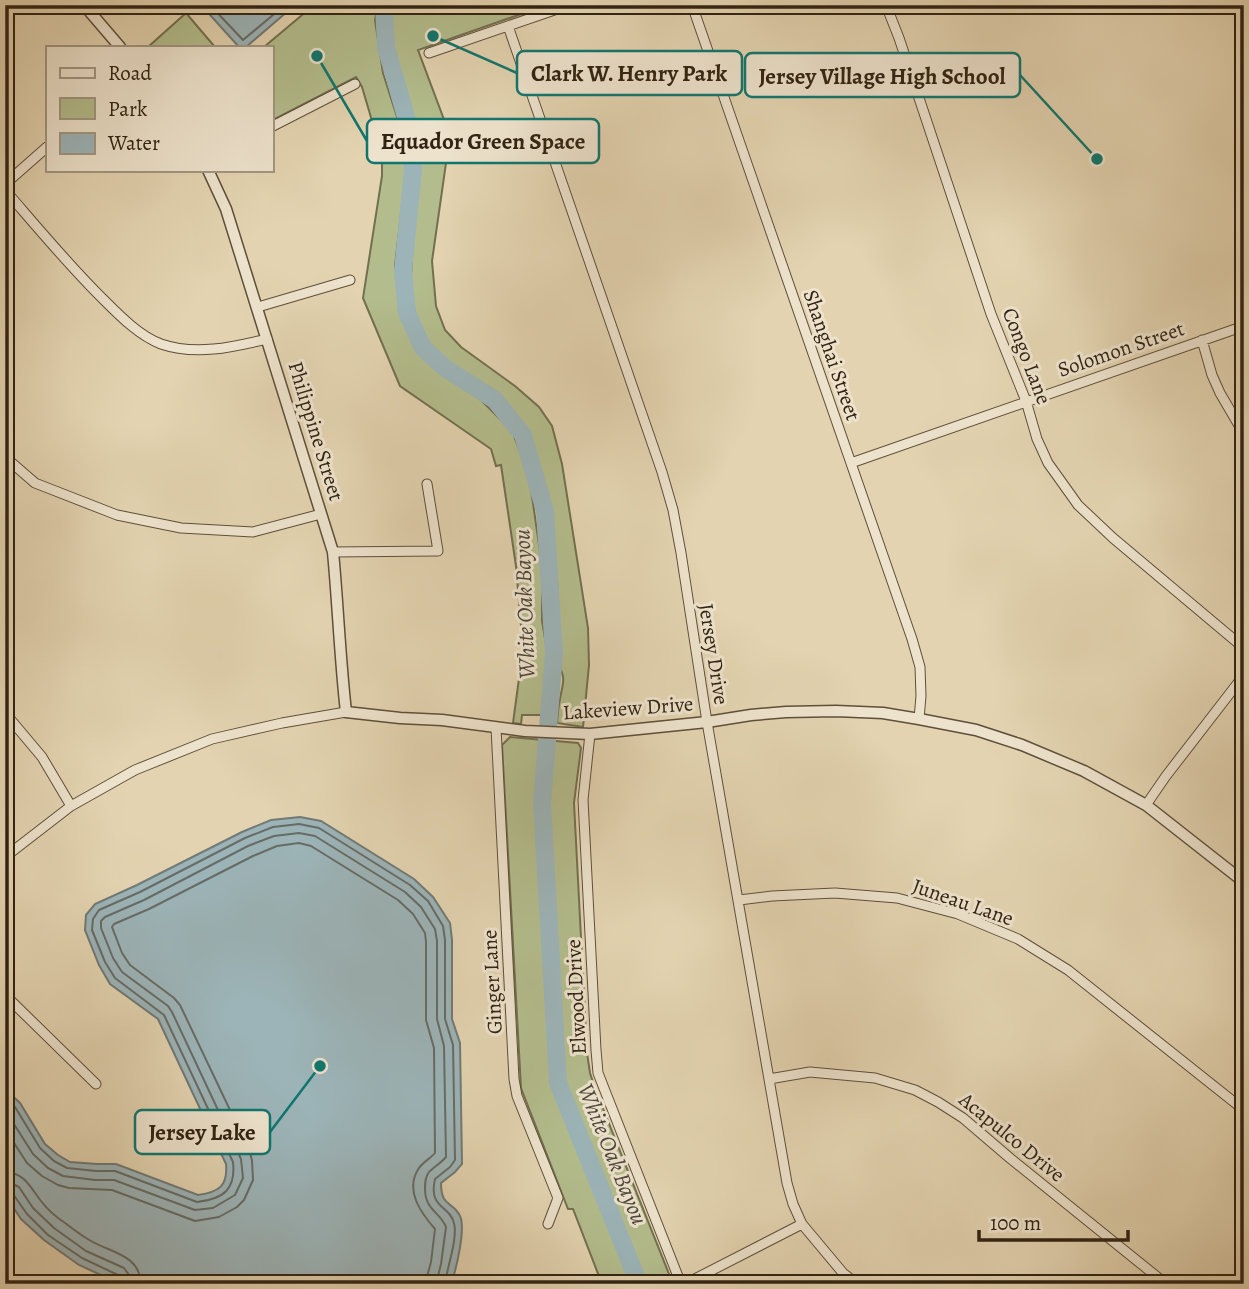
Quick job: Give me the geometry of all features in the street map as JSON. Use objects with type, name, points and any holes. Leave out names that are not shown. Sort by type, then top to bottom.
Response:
[{"type":"street","points":[[84,5],[119,46]]},
{"type":"street","points":[[429,53],[569,5]]},
{"type":"street","name":"Shanghai Street","points":[[692,5],[912,639],[920,667],[919,719]]},
{"type":"street","name":"Congo Lane","points":[[887,5],[991,314],[1048,463],[1078,505],[1113,538],[1244,648]]},
{"type":"street","name":"Jersey Drive","points":[[508,26],[673,510],[787,1183],[802,1224],[843,1273],[857,1284]]},
{"type":"street","points":[[273,126],[355,84]]},
{"type":"street","points":[[5,184],[46,148]]},
{"type":"street","name":"Philippine Street","points":[[209,172],[226,209],[258,307],[333,552],[346,712]]},
{"type":"street","points":[[5,190],[73,270],[131,326],[160,344],[191,349],[224,349],[267,339]]},
{"type":"street","points":[[258,307],[350,280]]},
{"type":"street","name":"Solomon Street","points":[[851,463],[1244,326]]},
{"type":"street","points":[[1202,340],[1220,393],[1244,434]]},
{"type":"street","points":[[5,457],[35,483],[117,515],[181,528],[253,532],[321,514]]},
{"type":"street","points":[[333,552],[438,551],[427,484]]},
{"type":"street","points":[[1146,805],[1244,675]]},
{"type":"street","name":"Lakeview Drive","points":[[5,857],[71,806],[135,770],[212,739],[282,723],[346,712],[442,720],[524,731],[590,734],[774,713],[836,711],[883,713],[919,719],[976,730],[1022,745],[1084,771],[1146,805],[1244,882]]},
{"type":"street","points":[[5,713],[42,757],[71,806]]},
{"type":"street","name":"Ginger Lane","points":[[496,728],[514,1079],[517,1097],[558,1198],[548,1224]]},
{"type":"street","name":"Elwood Drive","points":[[590,734],[583,800],[598,1073],[683,1284]]},
{"type":"street","name":"Juneau Lane","points":[[739,900],[835,893],[897,898],[958,914],[1018,939],[1068,970],[1244,1110]]},
{"type":"street","points":[[5,995],[96,1084]]},
{"type":"street","name":"Acapulco Drive","points":[[769,1079],[810,1072],[875,1078],[915,1090],[963,1118],[1166,1284]]},
{"type":"street","points":[[683,1284],[802,1224]]},
{"type":"green space","points":[[314,5],[378,5],[375,20],[383,73],[404,139],[406,171],[395,266],[401,299],[416,346],[428,362],[472,391],[512,431],[529,475],[542,566],[542,621],[548,656],[542,715],[522,715],[521,724],[513,723],[523,649],[516,566],[501,465],[496,466],[491,449],[400,386],[363,298],[382,176],[382,155],[362,87],[356,77],[273,120],[273,46],[265,46]]},
{"type":"green space","points":[[390,5],[547,5],[418,50],[455,149],[447,156],[432,261],[436,306],[445,330],[461,347],[515,386],[539,407],[552,426],[562,464],[588,628],[589,665],[583,727],[557,723],[563,678],[558,666],[558,594],[553,531],[541,472],[527,429],[506,402],[489,387],[446,363],[430,345],[416,317],[410,293],[418,151],[415,125],[390,39]]},
{"type":"green space","points":[[186,13],[214,46],[149,46]]},
{"type":"green space","points":[[510,737],[578,743],[581,748],[574,803],[590,1073],[673,1284],[602,1284],[573,1209],[568,1209],[521,1088],[502,745]]},
{"type":"water","points":[[201,5],[295,5],[247,46],[238,46]]},
{"type":"water","points":[[300,817],[321,821],[414,879],[433,897],[450,923],[452,1019],[460,1043],[462,1164],[441,1183],[443,1197],[457,1211],[462,1222],[460,1250],[451,1284],[138,1284],[114,1281],[79,1265],[44,1240],[21,1219],[5,1195],[5,1089],[20,1103],[45,1144],[70,1162],[116,1164],[198,1195],[221,1187],[226,1164],[158,1019],[110,984],[85,930],[86,915],[95,904],[242,832],[271,820]]},
{"type":"waterway","name":"White Oak Bayou","points":[[384,5],[386,47],[408,124],[413,169],[403,271],[407,313],[423,348],[445,368],[495,400],[523,435],[545,511],[554,654],[542,802],[558,1083],[639,1284]]},
{"type":"place","name":"Clark W. Henry Park","points":[[433,36]]},
{"type":"place","name":"Equador Green Space","points":[[317,56]]},
{"type":"place","name":"Jersey Village High School","points":[[1097,159]]},
{"type":"place","name":"Jersey Lake","points":[[320,1066]]}]
